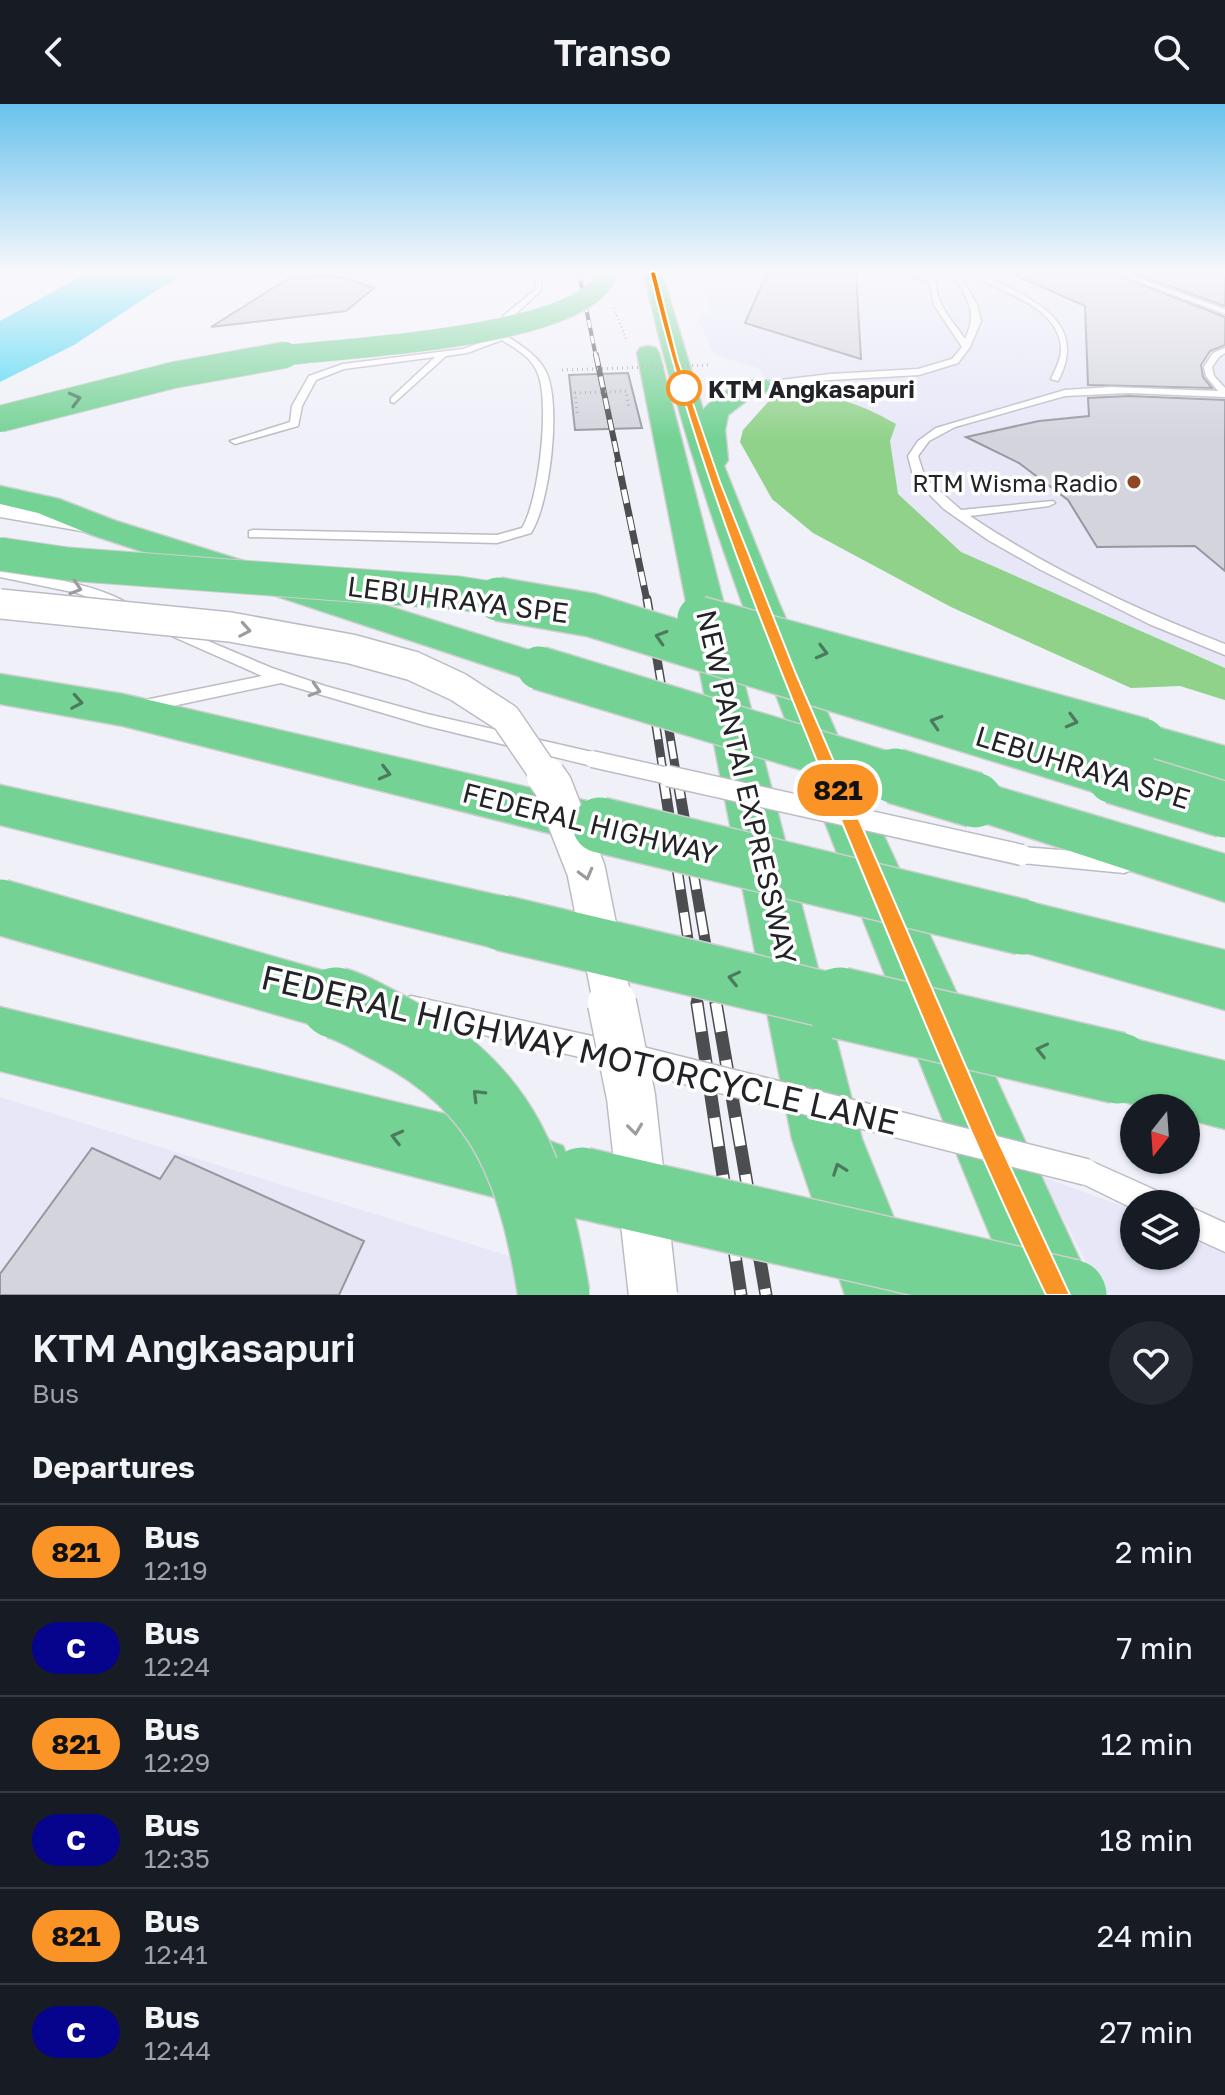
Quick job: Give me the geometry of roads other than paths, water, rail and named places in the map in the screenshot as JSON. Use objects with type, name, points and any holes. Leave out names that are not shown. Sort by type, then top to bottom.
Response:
[{"type":"highway","points":[[0,419],[191,371],[493,329]]},
{"type":"highway","name":"NEW PANTAI EXPRESSWAY","points":[[644,329],[660,397],[658,404],[827,1139],[885,1295]]},
{"type":"highway","name":"NEW PANTAI EXPRESSWAY","points":[[648,329],[987,1145],[1056,1295]]},
{"type":"highway","points":[[658,329],[696,368],[737,386],[760,386]]},
{"type":"highway","points":[[714,482],[711,430],[715,412],[741,393],[760,386]]},
{"type":"highway","points":[[0,495],[48,506],[104,528],[539,668],[1225,878]]},
{"type":"highway","name":"LEBUHRAYA SPE","points":[[0,528],[57,537],[491,570],[577,585],[1225,764]]},
{"type":"highway","name":"LEBUHRAYA SPE","points":[[0,554],[68,564],[459,593],[591,615],[1225,810]]},
{"type":"highway","name":"FEDERAL HIGHWAY","points":[[0,689],[123,710],[1022,927],[1225,980]]},
{"type":"highway","points":[[0,805],[1225,1095]]},
{"type":"highway","points":[[1088,835],[1225,868]]},
{"type":"highway","points":[[0,907],[344,1005],[418,1043],[482,1097],[512,1141],[542,1223],[554,1295]]},
{"type":"highway","points":[[1125,953],[1225,972]]},
{"type":"highway","points":[[0,1039],[582,1183],[1071,1295]]},
{"type":"street","points":[[0,510],[104,528]]},
{"type":"street","points":[[0,604],[230,627],[351,649],[413,666],[458,687],[506,718],[553,786],[586,870],[631,1097],[653,1295]]},
{"type":"lane","points":[[503,337],[504,329]]},
{"type":"lane","points":[[953,329],[966,347]]},
{"type":"lane","points":[[760,386],[756,386],[934,369],[955,361],[966,347],[974,329]]},
{"type":"lane","points":[[1055,379],[1066,353],[1064,339],[1056,329]]},
{"type":"lane","points":[[235,441],[295,424],[297,406],[312,378],[343,367],[464,351],[503,337]]},
{"type":"lane","points":[[253,534],[497,539],[527,530],[537,514],[547,453],[545,376],[528,353],[503,337]]},
{"type":"lane","points":[[1225,350],[1216,355],[1208,367],[1210,376],[1225,394]]},
{"type":"lane","points":[[394,400],[443,354]]},
{"type":"lane","points":[[1225,394],[1077,391],[945,427],[919,445],[912,457],[913,467],[937,497],[1008,547],[1094,594],[1188,637],[1225,650]]},
{"type":"lane","points":[[961,514],[1049,503]]},
{"type":"lane","points":[[0,573],[63,583],[106,597],[216,654],[280,678],[416,719],[1022,855],[1134,865]]},
{"type":"lane","points":[[123,710],[280,678]]},
{"type":"lane","name":"FEDERAL HIGHWAY MOTORCYCLE LANE","points":[[0,914],[601,1050],[1086,1172],[1124,1190]]},
{"type":"lane","points":[[1200,1226],[1225,1238]]},
{"type":"water","points":[[0,329],[99,329],[74,345],[0,382]]},
{"type":"railway","points":[[590,329],[596,357]]},
{"type":"railway","points":[[596,355],[619,464]]},
{"type":"railway","points":[[618,462],[647,601]]},
{"type":"railway","points":[[647,599],[677,778]]},
{"type":"railway","points":[[650,686],[664,778]]},
{"type":"railway","points":[[663,776],[698,1005]]},
{"type":"railway","points":[[677,776],[716,1005]]},
{"type":"railway","points":[[697,1003],[741,1295]]},
{"type":"railway","points":[[716,1003],[766,1295]]},
{"type":"place","name":"KTM Angkasapuri","points":[[684,388]]},
{"type":"place","name":"RTM Wisma Radio","points":[[1134,482]]}]
